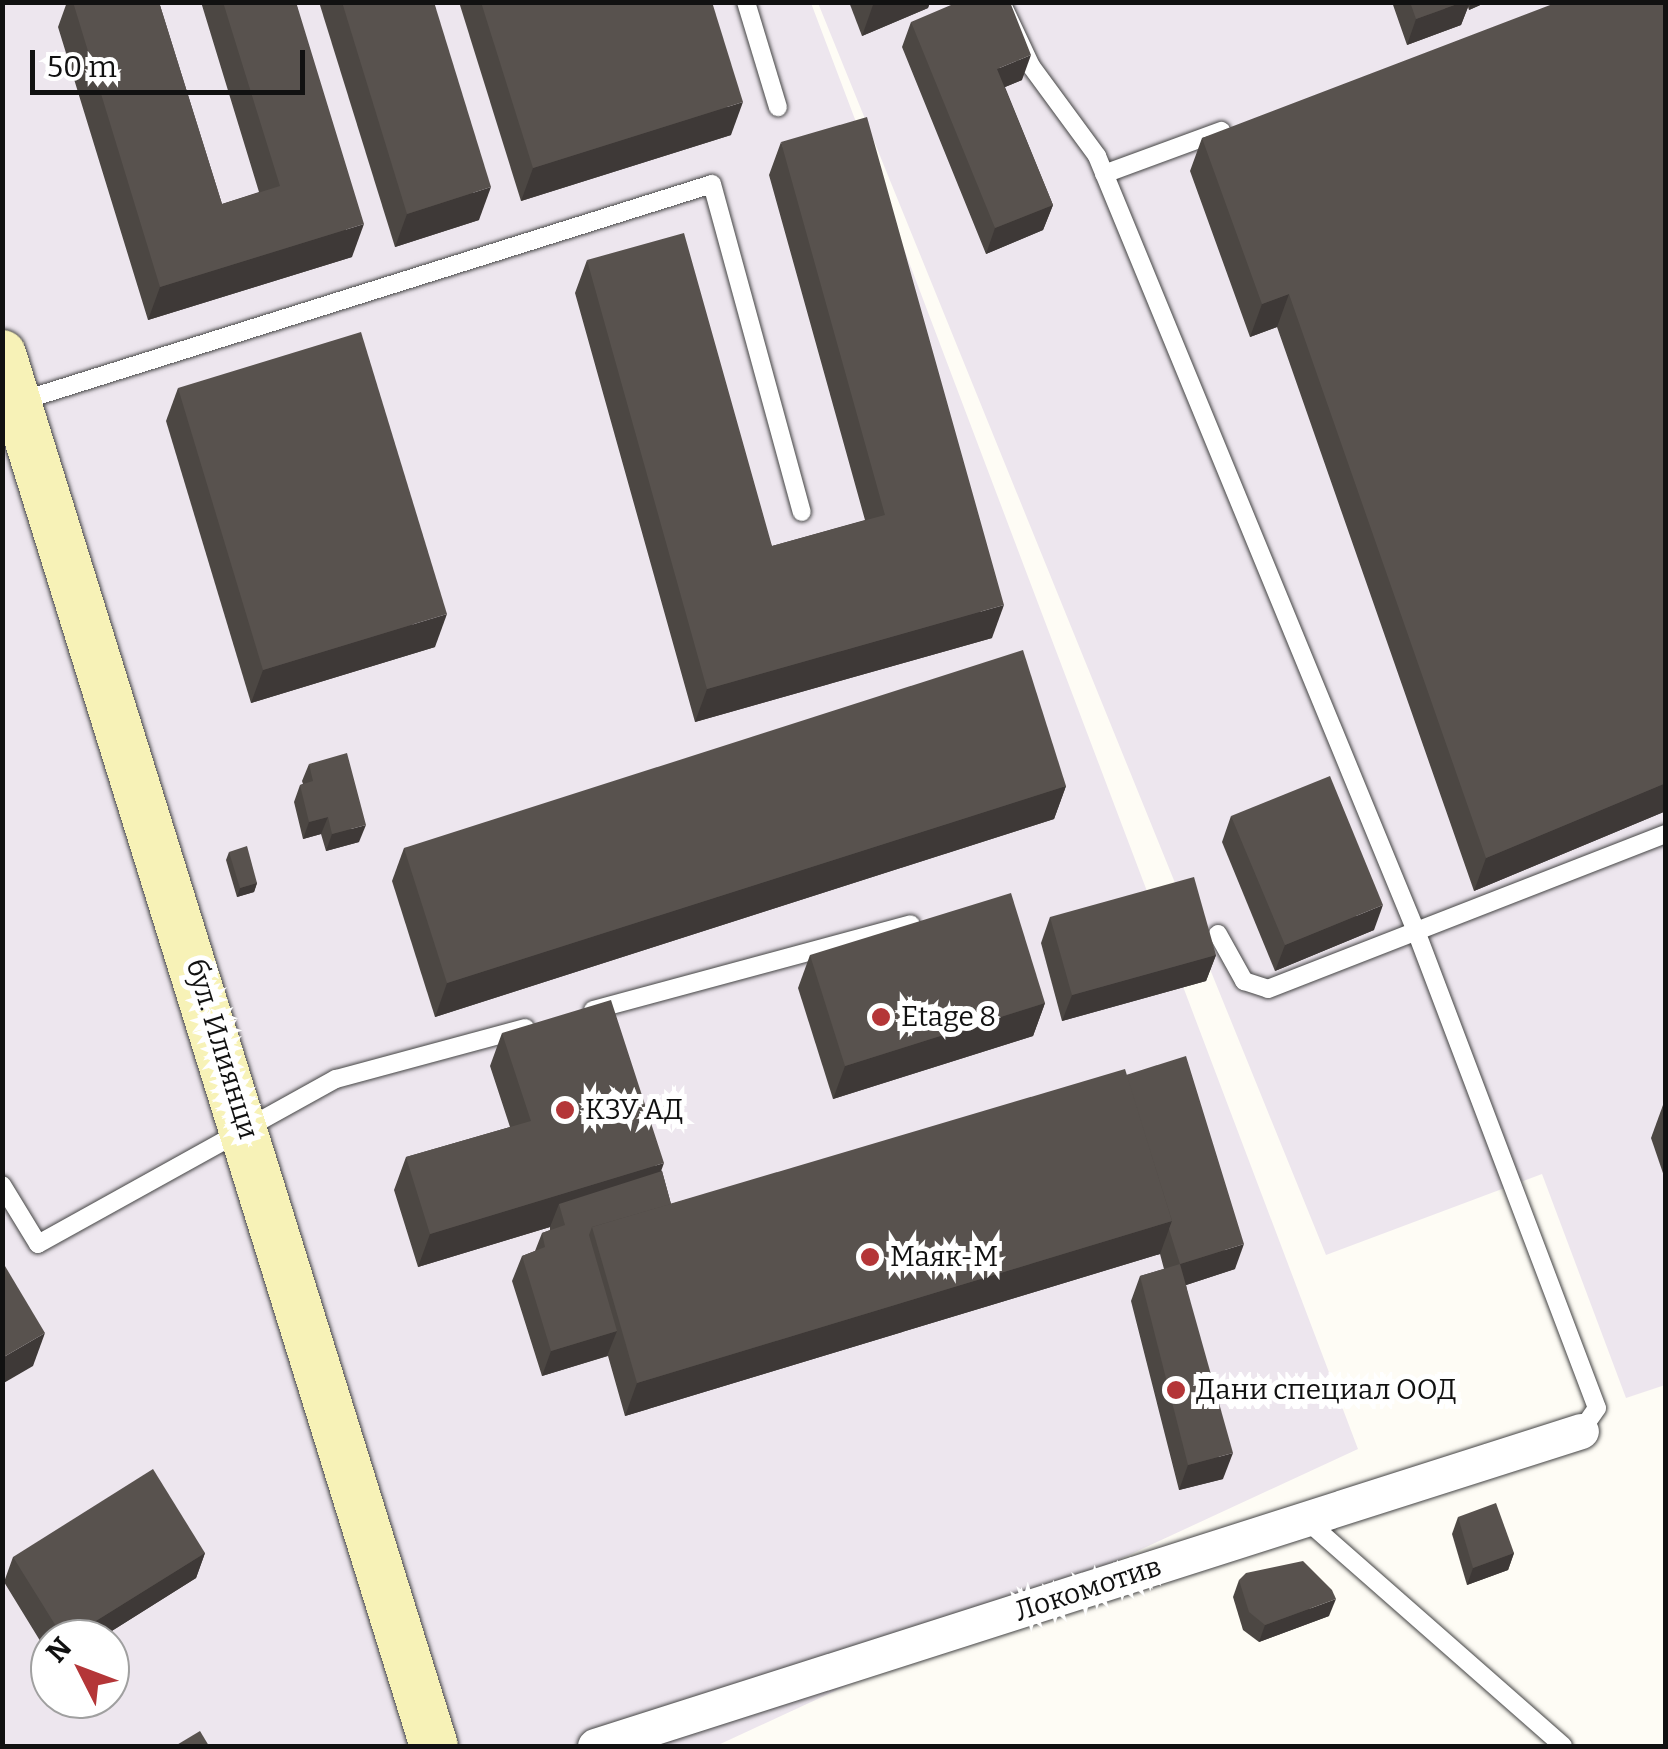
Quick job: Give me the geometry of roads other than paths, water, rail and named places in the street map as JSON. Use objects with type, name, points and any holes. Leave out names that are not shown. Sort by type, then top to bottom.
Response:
[{"type":"street","name":"бул. Илиянци","points":[[2,354],[247,1127],[434,1746]]},
{"type":"street","name":"Локомотив","points":[[595,1746],[1581,1432]]},
{"type":"lane","points":[[746,2],[778,107]]},
{"type":"lane","points":[[1001,2],[1104,174],[1416,931],[1597,1408],[1581,1432]]},
{"type":"lane","points":[[1104,174],[1235,126]]},
{"type":"lane","points":[[18,402],[712,184],[802,512]]},
{"type":"lane","points":[[1218,934],[1256,989],[1666,834]]},
{"type":"lane","points":[[566,1017],[911,924]]},
{"type":"lane","points":[[2,1186],[38,1244],[336,1079],[547,1022]]},
{"type":"lane","points":[[1306,1520],[1563,1746]]},
{"type":"place","name":"Etage 8","points":[[881,1017]]},
{"type":"place","name":"КЗУ АД","points":[[565,1110]]},
{"type":"place","name":"Маяк-М","points":[[870,1257]]},
{"type":"place","name":"Дани специал ООД","points":[[1176,1390]]}]
